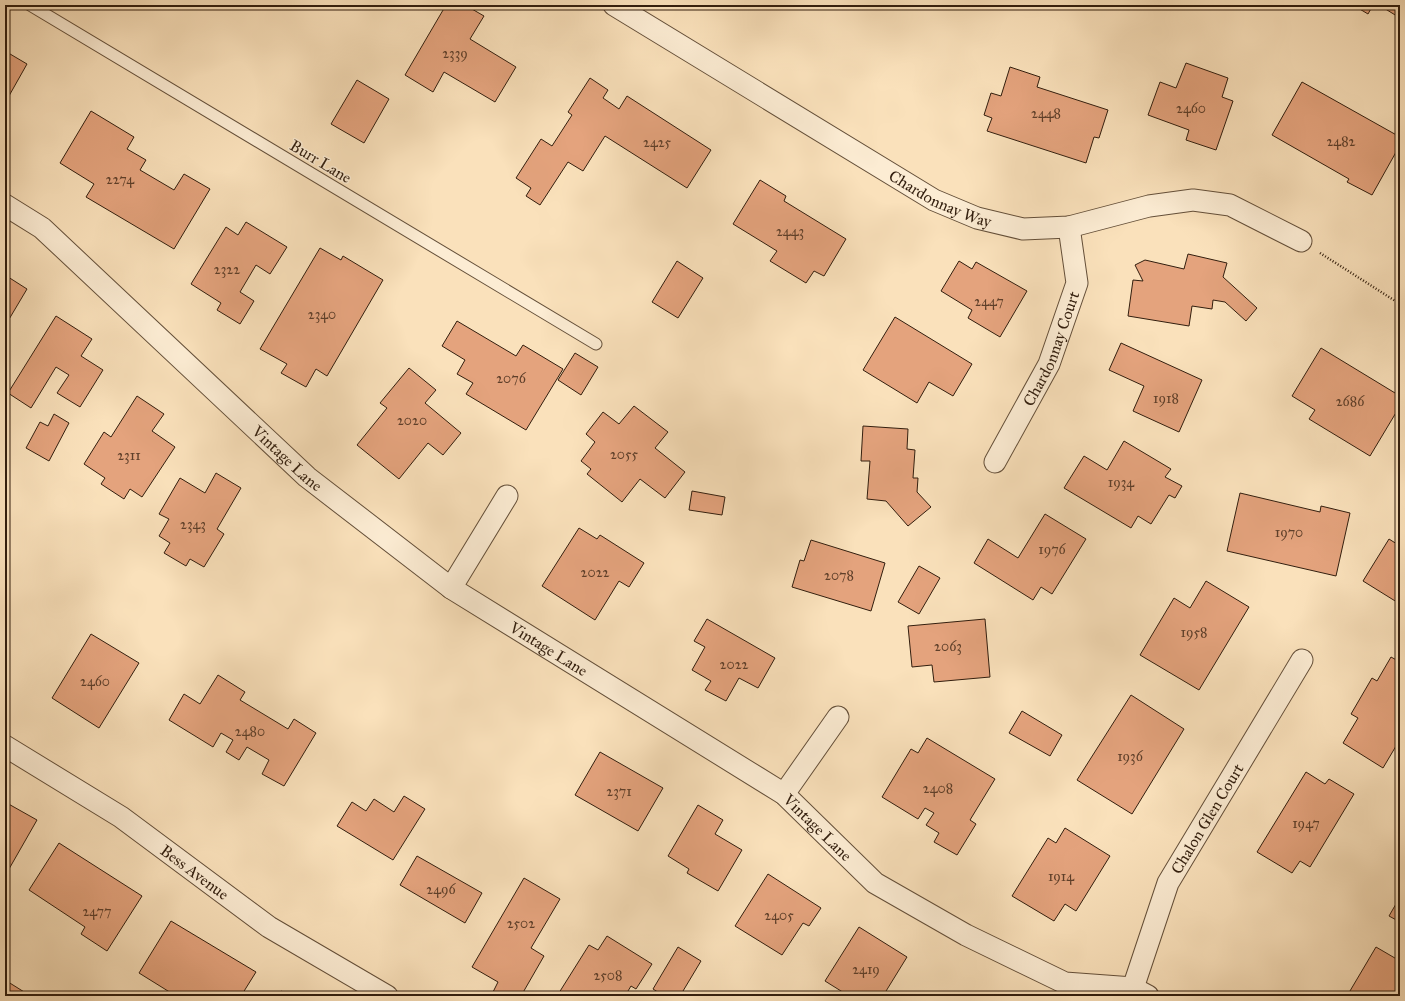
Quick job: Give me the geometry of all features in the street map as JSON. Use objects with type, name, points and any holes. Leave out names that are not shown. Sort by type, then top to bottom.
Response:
[{"type":"street","name":"Chardonnay Way","points":[[614,5],[934,200],[977,218],[1023,229],[1068,227],[1149,206],[1193,200],[1230,205],[1301,241]]},
{"type":"street","name":"Vintage Lane","points":[[5,205],[42,228],[307,477],[451,588],[784,794],[875,883],[966,935],[1065,983],[1140,992]]},
{"type":"street","name":"Chardonnay Court","points":[[995,462],[1049,364],[1077,282],[1068,227]]},
{"type":"street","points":[[451,588],[507,496]]},
{"type":"street","name":"Chalon Glen Court","points":[[1140,992],[1168,883],[1302,660]]},
{"type":"street","points":[[784,794],[838,718]]},
{"type":"street","name":"Bess Avenue","points":[[5,746],[121,817],[269,927],[387,996]]},
{"type":"lane","name":"Burr Lane","points":[[30,5],[596,344]]},
{"type":"path","points":[[1301,241],[1400,304]]},
{"type":"building","points":[[446,5],[465,5],[484,16],[470,39],[516,67],[495,102],[444,72],[433,92],[405,75]]},
{"type":"building","points":[[1353,5],[1373,5],[1368,14]]},
{"type":"building","points":[[1379,5],[1400,5],[1400,18]]},
{"type":"building","points":[[5,51],[27,64],[5,103]]},
{"type":"building","points":[[1186,63],[1228,78],[1222,97],[1233,101],[1216,150],[1186,140],[1189,130],[1148,115],[1160,82],[1176,88]]},
{"type":"building","points":[[1010,67],[1040,77],[1037,87],[1108,110],[1099,138],[1094,137],[1086,163],[987,131],[992,118],[984,115],[991,93],[1001,96]]},
{"type":"building","points":[[590,78],[608,90],[603,98],[619,109],[627,96],[711,150],[687,188],[605,136],[583,171],[568,162],[540,205],[526,196],[531,188],[516,178],[541,139],[552,146],[572,115],[568,112]]},
{"type":"building","points":[[357,80],[389,99],[364,143],[331,124]]},
{"type":"building","points":[[1302,82],[1400,137],[1400,145],[1372,195],[1347,182],[1349,179],[1272,135]]},
{"type":"building","points":[[91,111],[134,137],[127,149],[146,160],[140,170],[174,190],[184,174],[210,189],[174,249],[86,197],[94,184],[60,163]]},
{"type":"building","points":[[760,180],[786,196],[784,201],[846,239],[824,276],[814,271],[806,283],[770,261],[777,251],[733,224]]},
{"type":"building","points":[[246,222],[287,247],[270,274],[256,265],[240,292],[254,301],[240,324],[217,310],[221,303],[191,284],[226,227],[238,235]]},
{"type":"building","points":[[320,248],[341,260],[343,256],[383,280],[327,376],[316,369],[306,387],[281,373],[287,364],[260,349]]},
{"type":"building","points":[[1188,254],[1227,263],[1223,277],[1257,308],[1246,321],[1225,302],[1213,300],[1212,309],[1192,306],[1189,326],[1128,316],[1133,280],[1143,281],[1135,265],[1145,260],[1184,269]]},
{"type":"building","points":[[677,261],[703,278],[678,318],[652,302]]},
{"type":"building","points":[[959,261],[972,269],[976,262],[1027,291],[1000,337],[968,318],[972,310],[941,291]]},
{"type":"building","points":[[5,275],[27,289],[5,326]]},
{"type":"building","points":[[56,316],[92,339],[81,356],[103,370],[80,407],[57,393],[69,375],[56,367],[31,408],[8,393]]},
{"type":"building","points":[[895,317],[972,364],[953,396],[929,382],[917,403],[863,370]]},
{"type":"building","points":[[457,321],[516,356],[523,345],[563,369],[526,430],[466,394],[473,383],[457,374],[465,360],[442,346]]},
{"type":"building","points":[[1121,343],[1202,380],[1179,432],[1133,411],[1144,386],[1109,370]]},
{"type":"building","points":[[1321,348],[1400,396],[1400,406],[1370,456],[1309,419],[1315,410],[1292,396]]},
{"type":"building","points":[[575,353],[598,367],[581,395],[558,380]]},
{"type":"building","points":[[409,368],[436,390],[425,403],[461,433],[443,455],[428,443],[399,479],[357,445],[387,408],[380,403]]},
{"type":"building","points":[[137,396],[164,414],[152,431],[175,447],[142,497],[130,489],[124,499],[101,484],[105,478],[84,464],[104,432],[111,437]]},
{"type":"building","points":[[634,406],[668,432],[655,448],[685,472],[665,498],[640,479],[622,502],[587,474],[591,469],[581,461],[595,442],[586,434],[603,412],[619,424]]},
{"type":"building","points":[[54,414],[69,423],[49,461],[26,448],[40,422],[48,426]]},
{"type":"building","points":[[863,426],[908,429],[907,449],[915,450],[913,478],[918,478],[917,492],[931,507],[908,526],[886,501],[867,499],[870,461],[861,461]]},
{"type":"building","points":[[1124,441],[1171,469],[1165,477],[1182,486],[1175,498],[1169,495],[1151,524],[1138,516],[1131,528],[1064,488],[1084,456],[1107,470]]},
{"type":"building","points":[[216,473],[241,488],[217,529],[224,534],[204,567],[190,559],[186,566],[164,553],[170,543],[159,536],[169,519],[159,514],[180,478],[205,493]]},
{"type":"building","points":[[692,491],[725,497],[722,515],[689,510]]},
{"type":"building","points":[[1240,493],[1320,512],[1321,506],[1350,513],[1336,576],[1227,551]]},
{"type":"building","points":[[1045,514],[1086,539],[1052,594],[1041,587],[1033,600],[974,563],[988,539],[1018,558]]},
{"type":"building","points":[[579,528],[597,539],[600,535],[644,563],[629,587],[619,581],[595,620],[542,586]]},
{"type":"building","points":[[1389,539],[1400,546],[1400,604],[1363,581]]},
{"type":"building","points":[[811,540],[885,563],[871,611],[792,587],[800,560],[804,561]]},
{"type":"building","points":[[919,566],[940,578],[919,614],[898,602]]},
{"type":"building","points":[[1206,581],[1249,607],[1199,690],[1140,655],[1174,598],[1190,608]]},
{"type":"building","points":[[707,619],[775,658],[758,688],[739,678],[726,701],[705,690],[711,681],[692,670],[705,647],[694,641]]},
{"type":"building","points":[[985,619],[990,677],[934,682],[932,665],[912,667],[908,626]]},
{"type":"building","points":[[91,634],[139,663],[99,728],[52,698]]},
{"type":"building","points":[[1391,657],[1400,662],[1400,742],[1399,741],[1383,768],[1343,743],[1358,718],[1351,714],[1372,678],[1377,681]]},
{"type":"building","points":[[218,675],[245,692],[240,700],[288,729],[294,719],[316,733],[284,786],[262,774],[269,760],[247,747],[239,760],[226,752],[233,740],[221,733],[213,747],[169,720],[184,694],[200,704]]},
{"type":"building","points":[[1131,695],[1184,729],[1132,814],[1077,780]]},
{"type":"building","points":[[1022,711],[1062,735],[1050,756],[1009,733]]},
{"type":"building","points":[[927,738],[995,779],[970,820],[976,824],[957,855],[934,842],[939,833],[926,825],[934,813],[925,808],[918,819],[882,797],[911,749],[918,753]]},
{"type":"building","points":[[600,752],[663,788],[638,831],[575,795]]},
{"type":"building","points":[[1306,772],[1325,784],[1329,779],[1354,794],[1310,867],[1300,861],[1292,873],[1257,852]]},
{"type":"building","points":[[404,796],[425,809],[393,860],[337,826],[352,802],[366,811],[374,799],[394,812]]},
{"type":"building","points":[[5,802],[37,820],[5,876]]},
{"type":"building","points":[[698,805],[723,820],[715,834],[742,850],[718,891],[687,873],[689,869],[668,856]]},
{"type":"building","points":[[1065,828],[1110,856],[1076,911],[1065,904],[1054,921],[1012,896],[1048,838],[1056,843]]},
{"type":"building","points":[[59,843],[142,896],[107,951],[81,934],[85,927],[29,890]]},
{"type":"building","points":[[417,856],[482,893],[465,923],[400,885]]},
{"type":"building","points":[[768,874],[821,908],[809,926],[803,923],[782,955],[735,926]]},
{"type":"building","points":[[524,878],[560,899],[531,948],[544,956],[521,996],[491,996],[498,982],[472,967]]},
{"type":"building","points":[[1400,897],[1400,922],[1389,916]]},
{"type":"building","points":[[171,921],[256,972],[241,996],[207,996],[205,994],[204,996],[176,996],[139,973]]},
{"type":"building","points":[[859,927],[907,957],[883,996],[849,996],[825,981]]},
{"type":"building","points":[[607,936],[652,964],[636,989],[631,986],[625,996],[557,996],[589,945],[598,950]]},
{"type":"building","points":[[678,947],[701,961],[683,991],[692,996],[664,996],[653,989]]},
{"type":"building","points":[[1376,947],[1400,961],[1400,991],[1397,996],[1347,996]]},
{"type":"building","points":[[5,980],[29,995],[5,996]]},
{"type":"building","points":[[281,991],[290,996],[278,996]]}]
